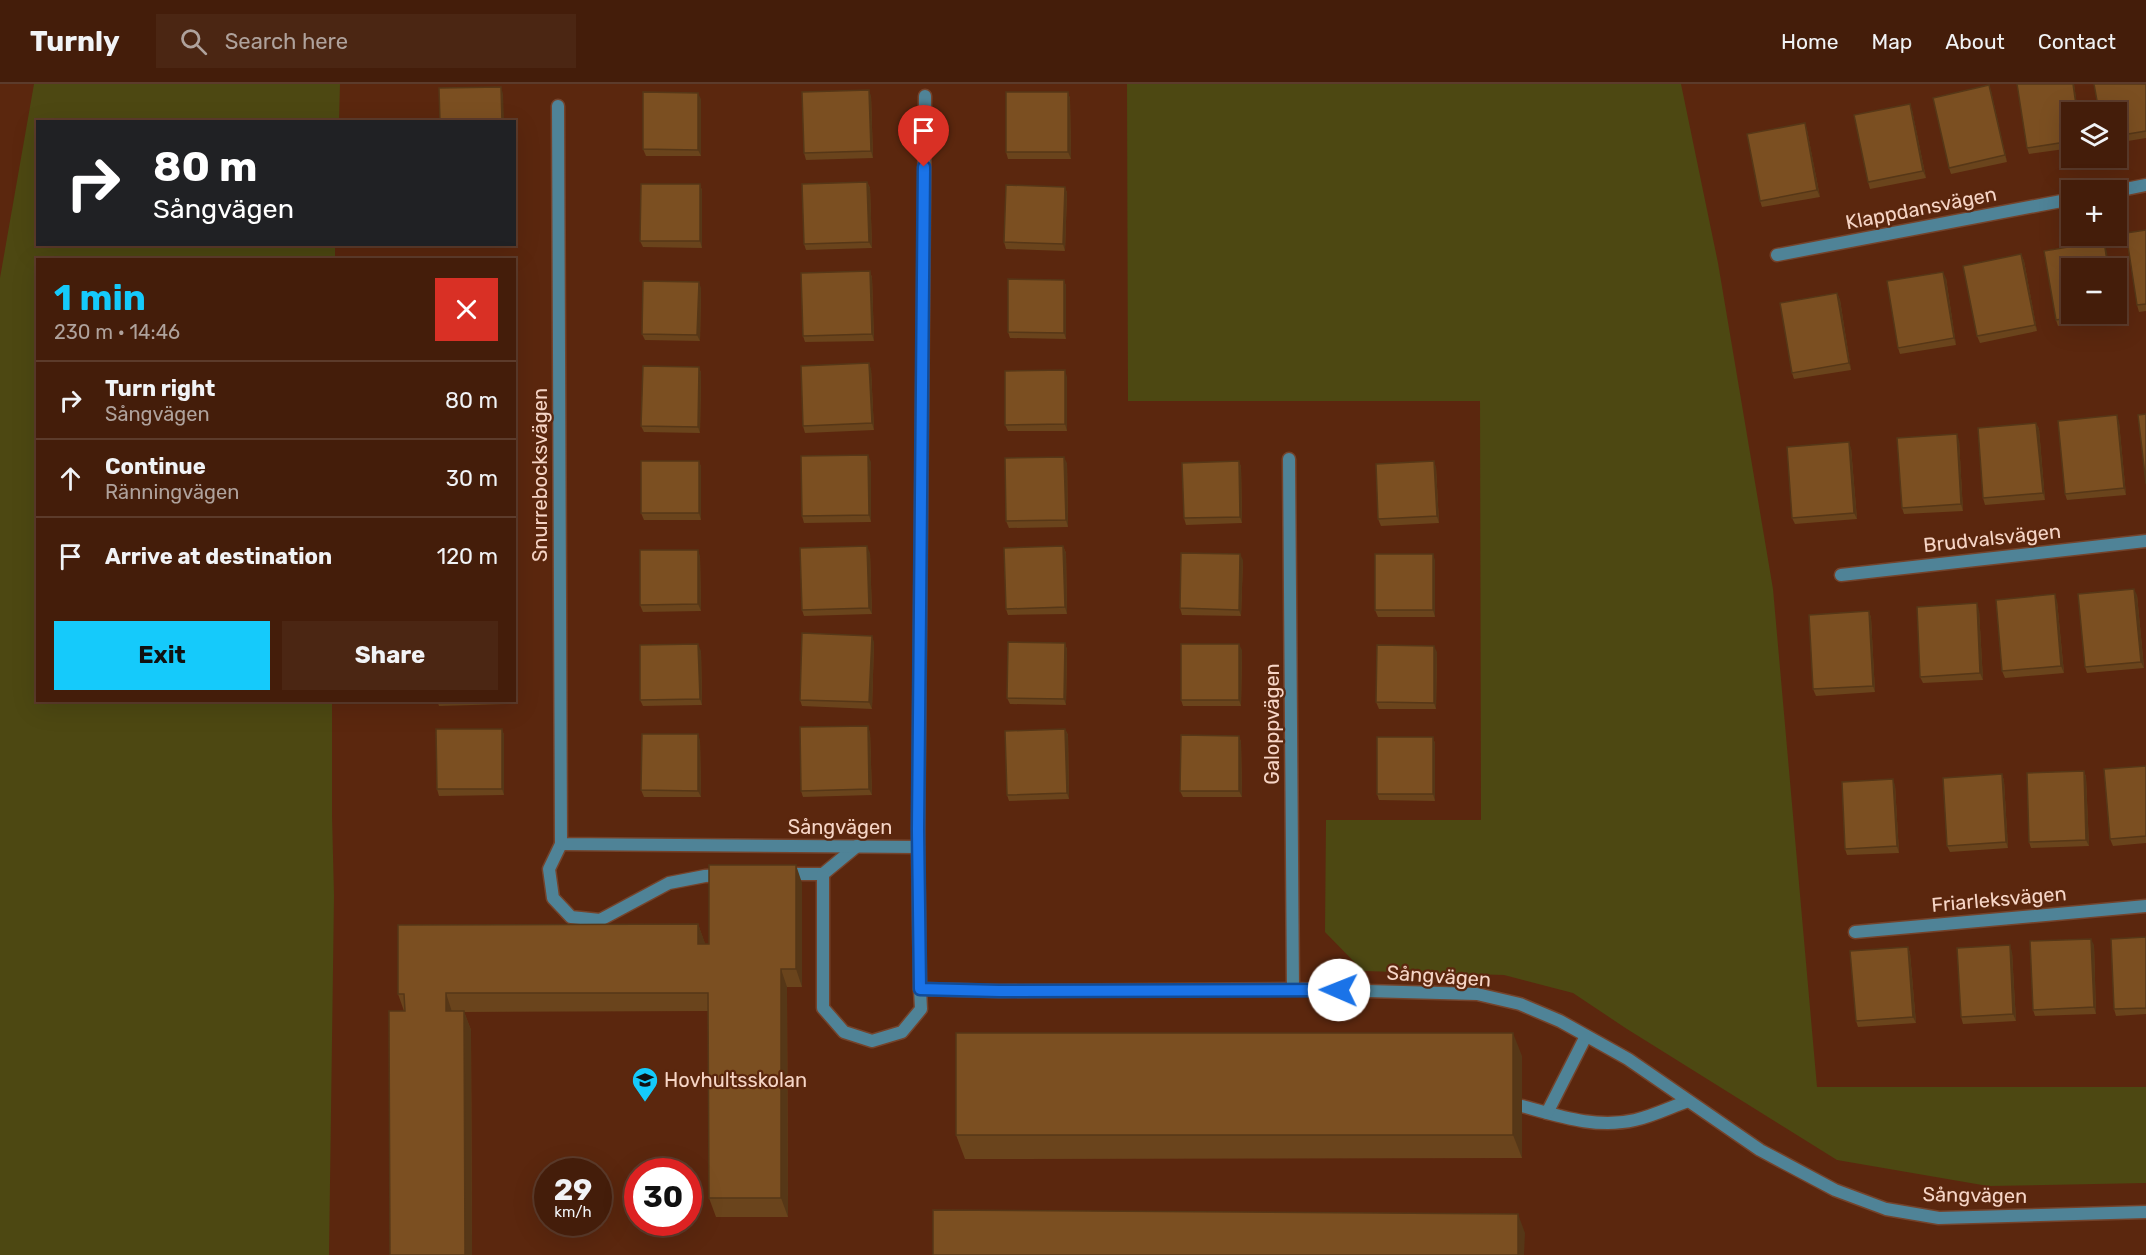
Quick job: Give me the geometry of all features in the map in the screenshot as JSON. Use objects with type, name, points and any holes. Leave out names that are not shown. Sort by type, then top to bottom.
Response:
[{"type":"street","points":[[918,847],[925,96]]},
{"type":"street","name":"Snurrebocksvägen","points":[[558,106],[561,844]]},
{"type":"street","points":[[2127,189],[2146,185]]},
{"type":"street","name":"Klappdansvägen","points":[[1778,255],[2061,201]]},
{"type":"street","name":"Galoppvägen","points":[[1289,459],[1293,989]]},
{"type":"street","name":"Brudvalsvägen","points":[[1841,574],[2146,541]]},
{"type":"street","points":[[561,844],[549,869],[553,898],[571,917],[600,920],[669,883],[705,876],[733,874]]},
{"type":"street","name":"Sångvägen","points":[[561,844],[918,847],[920,989],[999,991],[1293,989],[1477,994],[1520,1004],[1586,1036],[1628,1059],[1760,1150],[1835,1190],[1886,1209],[1939,1218],[2146,1212]]},
{"type":"street","points":[[777,874],[823,874],[857,846]]},
{"type":"street","points":[[823,874],[823,1008],[844,1032],[872,1041],[902,1032],[921,1009],[920,989]]},
{"type":"street","name":"Friarleksvägen","points":[[1855,932],[2146,906]]},
{"type":"street","points":[[1547,1113],[1586,1036]]},
{"type":"street","points":[[1522,1106],[1589,1123],[1637,1120],[1688,1101]]},
{"type":"shaded area","points":[[34,84],[340,84],[339,120],[36,120],[36,246],[335,246],[335,258],[36,258],[36,702],[332,702],[334,896],[329,1255],[0,1255],[0,278]]},
{"type":"shaded area","points":[[1127,84],[1681,84],[1718,263],[1773,589],[1817,1087],[2146,1087],[2146,1183],[1988,1186],[1837,1160],[1573,993],[1504,975],[1363,971],[1325,932],[1326,820],[1481,820],[1480,401],[1128,401]]},
{"type":"building","points":[[2017,84],[2073,84],[2076,102],[2061,102],[2061,143],[2027,148]]},
{"type":"building","points":[[2094,84],[2146,84],[2146,131],[2127,134],[2127,102],[2097,102]]},
{"type":"building","points":[[1989,85],[2005,155],[1949,168],[1933,98]]},
{"type":"building","points":[[501,87],[502,120],[440,120],[439,88]]},
{"type":"building","points":[[869,90],[871,151],[804,153],[802,92]]},
{"type":"building","points":[[643,92],[698,93],[698,150],[643,149]]},
{"type":"building","points":[[1006,92],[1068,92],[1068,152],[1006,152]]},
{"type":"building","points":[[1910,104],[1923,171],[1868,182],[1854,115]]},
{"type":"building","points":[[1805,123],[1817,190],[1760,201],[1747,134]]},
{"type":"building","points":[[867,182],[869,242],[804,244],[802,184]]},
{"type":"building","points":[[641,184],[700,184],[700,241],[640,241]]},
{"type":"building","points":[[1006,185],[1065,187],[1063,244],[1004,242]]},
{"type":"building","points":[[2146,230],[2146,304],[2137,305],[2127,233]]},
{"type":"building","points":[[2074,246],[2105,246],[2107,258],[2061,258],[2061,319],[2056,320],[2044,251]]},
{"type":"building","points":[[2021,254],[2035,325],[1977,336],[1963,266]]},
{"type":"building","points":[[870,271],[872,334],[803,336],[801,273]]},
{"type":"building","points":[[1943,272],[1954,338],[1898,348],[1887,281]]},
{"type":"building","points":[[1008,279],[1064,280],[1064,333],[1008,332]]},
{"type":"building","points":[[643,281],[699,282],[697,335],[642,334]]},
{"type":"building","points":[[1837,293],[1849,363],[1792,373],[1780,303]]},
{"type":"building","points":[[869,363],[872,423],[803,426],[801,366]]},
{"type":"building","points":[[643,366],[699,367],[698,427],[641,426]]},
{"type":"building","points":[[1065,370],[1065,424],[1005,425],[1005,371]]},
{"type":"building","points":[[2146,414],[2146,484],[2138,415]]},
{"type":"building","points":[[2117,415],[2124,488],[2065,494],[2058,421]]},
{"type":"building","points":[[2036,423],[2043,493],[1983,498],[1978,428]]},
{"type":"building","points":[[1957,434],[1961,504],[1902,508],[1897,438]]},
{"type":"building","points":[[1849,442],[1854,513],[1792,518],[1787,447]]},
{"type":"building","points":[[868,455],[869,515],[802,516],[801,456]]},
{"type":"building","points":[[1064,457],[1066,520],[1006,521],[1005,458]]},
{"type":"building","points":[[641,461],[699,461],[699,513],[641,513]]},
{"type":"building","points":[[1239,461],[1240,517],[1184,518],[1182,463]]},
{"type":"building","points":[[1434,461],[1437,516],[1378,519],[1376,464]]},
{"type":"building","points":[[867,546],[869,608],[802,610],[800,548]]},
{"type":"building","points":[[1063,546],[1065,607],[1006,609],[1004,548]]},
{"type":"building","points":[[640,550],[698,550],[698,604],[640,605]]},
{"type":"building","points":[[1181,553],[1240,554],[1239,610],[1180,608]]},
{"type":"building","points":[[1375,554],[1433,554],[1433,610],[1375,610]]},
{"type":"building","points":[[2134,589],[2141,662],[2085,667],[2078,594]]},
{"type":"building","points":[[2055,594],[2061,666],[2002,671],[1996,600]]},
{"type":"building","points":[[1977,603],[1980,673],[1920,677],[1917,607]]},
{"type":"building","points":[[1869,611],[1873,686],[1813,689],[1809,615]]},
{"type":"building","points":[[802,633],[872,636],[869,702],[800,700]]},
{"type":"building","points":[[1008,642],[1065,643],[1064,699],[1007,698]]},
{"type":"building","points":[[698,644],[700,699],[640,700],[640,645]]},
{"type":"building","points":[[1181,644],[1239,644],[1239,700],[1181,700]]},
{"type":"building","points":[[1377,645],[1434,646],[1434,703],[1376,702]]},
{"type":"building","points":[[868,726],[869,789],[801,791],[800,727]]},
{"type":"building","points":[[436,729],[502,729],[502,789],[437,789]]},
{"type":"building","points":[[1065,729],[1067,793],[1007,795],[1005,731]]},
{"type":"building","points":[[642,734],[698,734],[698,791],[641,790]]},
{"type":"building","points":[[1181,735],[1239,736],[1239,791],[1180,791]]},
{"type":"building","points":[[1377,737],[1433,737],[1433,794],[1377,794]]},
{"type":"building","points":[[2146,766],[2146,836],[2110,839],[2104,769]]},
{"type":"building","points":[[2084,771],[2086,840],[2029,842],[2027,773]]},
{"type":"building","points":[[2002,774],[2006,842],[1947,846],[1943,778]]},
{"type":"building","points":[[1893,779],[1897,846],[1845,849],[1842,782]]},
{"type":"building","points":[[709,865],[796,865],[796,969],[781,969],[781,1198],[709,1198],[708,993],[446,993],[446,1011],[464,1011],[465,1255],[390,1255],[389,1011],[405,1011],[404,994],[398,994],[398,925],[698,924],[698,944],[709,944]]},
{"type":"building","points":[[2146,937],[2146,1008],[2114,1009],[2111,939]]},
{"type":"building","points":[[2091,939],[2094,1007],[2033,1010],[2030,941]]},
{"type":"building","points":[[2010,945],[2013,1014],[1961,1017],[1957,948]]},
{"type":"building","points":[[1908,947],[1913,1017],[1856,1021],[1850,951]]},
{"type":"building","points":[[956,1033],[1513,1033],[1513,1135],[956,1135]]},
{"type":"building","points":[[933,1210],[1518,1214],[1518,1255],[933,1255]]},
{"type":"place","name":"Hovhultsskolan","points":[[645,1103]]},
{"type":"route","points":[[924,167],[918,830],[920,989],[999,991],[1339,990]]}]
